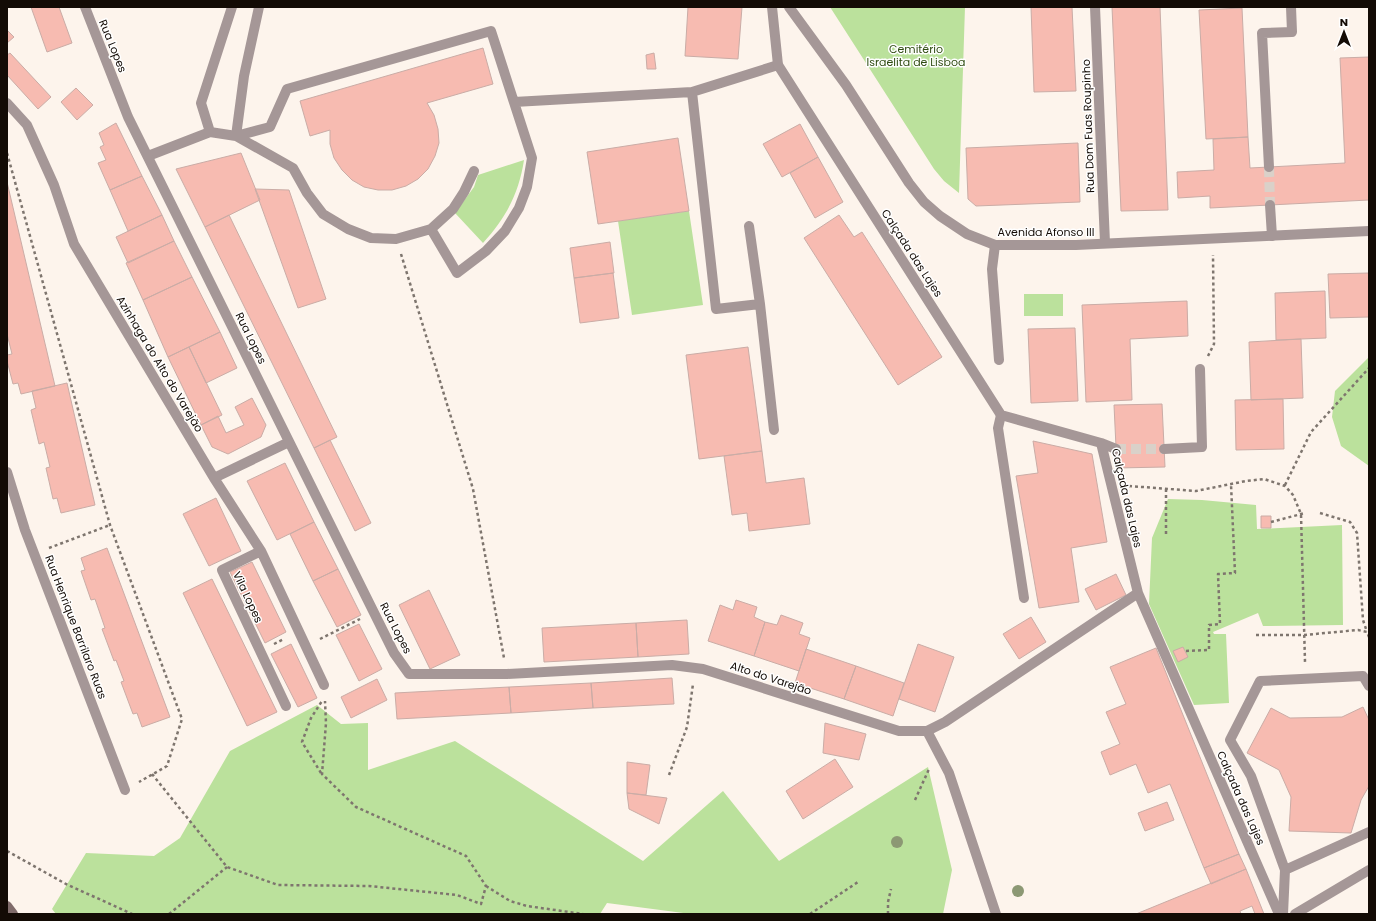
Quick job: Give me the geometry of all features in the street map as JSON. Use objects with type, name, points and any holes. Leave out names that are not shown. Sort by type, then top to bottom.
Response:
[{"type":"main road","points":[[7,906],[13,914]]},
{"type":"street","name":"Rua Lopes","points":[[85,7],[128,117],[394,653],[409,674]]},
{"type":"street","points":[[210,132],[201,103],[232,7]]},
{"type":"street","points":[[236,136],[244,76],[259,7]]},
{"type":"street","name":"Calçada das Lajes","points":[[772,7],[778,65],[1001,415],[1101,443],[1138,593],[1279,914]]},
{"type":"street","name":"Avenida Afonso III","points":[[789,7],[846,85],[909,183],[924,202],[940,216],[966,234],[995,245],[1105,243],[1369,231]]},
{"type":"street","name":"Rua Dom Fuas Roupinho","points":[[1094,7],[1105,243]]},
{"type":"street","points":[[1269,162],[1262,33],[1292,32],[1291,7]]},
{"type":"street","points":[[236,136],[270,128],[287,88],[491,31],[532,158],[527,187],[519,208],[505,231],[486,251],[457,272],[431,229]]},
{"type":"street","points":[[514,102],[692,92],[778,65]]},
{"type":"street","points":[[692,92],[716,309],[760,304]]},
{"type":"street","name":"Azinhaga do Alto do Varejão","points":[[7,104],[27,125],[54,186],[74,244],[214,478]]},
{"type":"street","points":[[148,156],[210,132],[236,136],[293,168],[307,193],[323,214],[348,229],[371,238],[396,239],[431,229],[453,209],[464,192],[474,171]]},
{"type":"street","points":[[1270,205],[1272,236]]},
{"type":"street","points":[[749,226],[760,304],[774,430]]},
{"type":"street","points":[[995,245],[992,270],[999,360]]},
{"type":"street","points":[[1164,449],[1202,447],[1200,369]]},
{"type":"street","points":[[1001,415],[998,428],[1024,598]]},
{"type":"street","points":[[289,442],[214,478],[261,550],[324,685]]},
{"type":"street","points":[[1101,443],[1116,449]]},
{"type":"street","name":"Rua Henrique Barrilaro Ruas","points":[[7,472],[25,530],[124,790]]},
{"type":"street","name":"Vila Lopes","points":[[261,550],[222,570],[286,706]]},
{"type":"street","points":[[996,914],[949,773],[927,731],[1015,676],[1138,593]]},
{"type":"street","name":"Alto do Varejão","points":[[409,674],[507,674],[672,665],[703,669],[899,732],[927,731]]},
{"type":"street","points":[[1283,914],[1285,870],[1251,776],[1230,740],[1260,682],[1363,676],[1369,686]]},
{"type":"street","points":[[1285,870],[1369,832]]},
{"type":"street","points":[[1295,914],[1369,870]]},
{"type":"path","points":[[7,153],[110,525],[182,719],[167,766],[124,790]]},
{"type":"path","points":[[1200,369],[1214,344],[1212,238]]},
{"type":"path","points":[[396,239],[473,489],[507,674]]},
{"type":"path","points":[[1285,486],[1311,432],[1369,368]]},
{"type":"path","points":[[1111,485],[1196,491],[1246,481],[1264,480],[1285,486],[1293,495],[1301,514],[1305,679]]},
{"type":"path","points":[[1186,650],[1209,650],[1209,625],[1220,624],[1218,574],[1235,573],[1231,484]]},
{"type":"path","points":[[1166,489],[1166,536]]},
{"type":"path","points":[[1271,522],[1305,513]]},
{"type":"path","points":[[1320,513],[1350,522],[1357,533],[1363,620],[1369,637]]},
{"type":"path","points":[[35,553],[110,525]]},
{"type":"path","points":[[305,647],[365,617]]},
{"type":"path","points":[[1256,635],[1304,634],[1358,630],[1367,632]]},
{"type":"path","points":[[260,650],[299,632]]},
{"type":"path","points":[[670,775],[686,726],[694,678]]},
{"type":"path","points":[[322,774],[326,723],[325,698],[311,718],[302,742],[322,774],[356,808],[466,856],[486,886],[510,901],[527,906],[584,914]]},
{"type":"path","points":[[915,800],[936,749]]},
{"type":"path","points":[[152,774],[227,867],[278,885],[370,886],[457,895],[481,904],[486,886]]},
{"type":"path","points":[[7,851],[66,884],[132,914]]},
{"type":"path","points":[[169,914],[227,867]]},
{"type":"path","points":[[810,914],[858,882]]},
{"type":"path","points":[[888,914],[888,902],[891,889]]},
{"type":"green space","name":"Cemitério Israelita de Lisboa","points":[[830,7],[965,7],[959,193],[944,181],[934,169]]},
{"type":"green space","points":[[524,160],[515,194],[505,214],[483,243],[455,213],[474,187],[478,175]]},
{"type":"green space","points":[[689,211],[703,305],[632,315],[618,221]]},
{"type":"green space","points":[[1024,294],[1063,294],[1063,316],[1024,316]]},
{"type":"green space","points":[[1369,357],[1369,466],[1341,446],[1332,417],[1335,391]]},
{"type":"green space","points":[[1168,499],[1202,500],[1256,505],[1257,529],[1342,525],[1343,625],[1263,626],[1258,613],[1213,632],[1214,634],[1226,634],[1229,703],[1194,705],[1149,604],[1152,538]]},
{"type":"green space","points":[[317,705],[341,724],[368,723],[368,770],[455,741],[643,861],[723,791],[779,861],[928,767],[952,870],[943,914],[691,914],[607,903],[600,914],[56,914],[52,909],[86,853],[154,856],[180,838],[230,751]]},
{"type":"building","points":[[31,7],[59,7],[72,43],[47,52]]},
{"type":"building","points":[[688,7],[742,7],[738,59],[685,56]]},
{"type":"building","points":[[1031,7],[1072,7],[1076,91],[1034,92]]},
{"type":"building","points":[[1112,7],[1160,7],[1168,210],[1121,211]]},
{"type":"building","points":[[1242,8],[1248,137],[1206,139],[1199,10]]},
{"type":"building","points":[[7,30],[14,37],[7,43]]},
{"type":"building","points":[[483,48],[493,84],[427,103],[434,115],[438,129],[439,143],[435,156],[428,169],[418,179],[406,186],[392,190],[378,190],[364,187],[352,180],[342,170],[334,158],[330,144],[330,130],[310,136],[300,101]]},
{"type":"building","points":[[10,53],[51,97],[38,109],[7,75],[7,55]]},
{"type":"building","points":[[654,53],[656,69],[647,69],[646,55]]},
{"type":"building","points":[[1369,57],[1369,200],[1210,208],[1210,196],[1178,198],[1177,172],[1214,170],[1213,139],[1248,137],[1250,168],[1345,163],[1340,58]]},
{"type":"building","points":[[76,88],[93,105],[77,120],[61,102]]},
{"type":"building","points":[[116,123],[142,176],[110,190],[98,163],[106,160],[100,147],[104,145],[99,133]]},
{"type":"building","points":[[800,124],[818,157],[782,177],[763,144]]},
{"type":"building","points":[[678,138],[689,211],[598,224],[587,152]]},
{"type":"building","points":[[1078,143],[1080,202],[976,206],[968,199],[966,148]]},
{"type":"building","points":[[241,153],[260,200],[205,227],[176,169]]},
{"type":"building","points":[[818,157],[843,202],[815,218],[790,173]]},
{"type":"building","points":[[142,176],[162,215],[128,231],[110,190]]},
{"type":"building","points":[[7,182],[55,386],[21,394],[18,383],[13,384],[7,361],[7,355],[12,354],[7,334]]},
{"type":"building","points":[[255,189],[289,190],[326,299],[298,308]]},
{"type":"building","points":[[162,215],[174,241],[128,263],[116,237]]},
{"type":"building","points":[[229,215],[337,437],[314,448],[205,227]]},
{"type":"building","points":[[839,215],[854,237],[862,232],[942,357],[898,385],[804,238]]},
{"type":"building","points":[[174,241],[192,277],[143,300],[126,263]]},
{"type":"building","points":[[610,242],[614,273],[574,278],[570,248]]},
{"type":"building","points":[[613,273],[619,318],[580,323],[574,278]]},
{"type":"building","points":[[1369,273],[1369,317],[1330,318],[1328,274]]},
{"type":"building","points":[[192,277],[220,332],[168,357],[143,300]]},
{"type":"building","points":[[1325,291],[1326,338],[1276,340],[1275,293]]},
{"type":"building","points":[[1187,301],[1188,336],[1130,339],[1132,400],[1086,402],[1082,305]]},
{"type":"building","points":[[1075,328],[1078,401],[1031,403],[1028,329]]},
{"type":"building","points":[[220,332],[237,368],[206,383],[189,347]]},
{"type":"building","points":[[1301,339],[1303,398],[1251,400],[1249,342]]},
{"type":"building","points":[[189,347],[222,415],[201,425],[168,357]]},
{"type":"building","points":[[748,347],[762,451],[699,459],[686,355]]},
{"type":"building","points":[[67,383],[95,505],[61,513],[57,498],[53,499],[46,468],[50,467],[44,442],[39,444],[31,410],[36,408],[32,391]]},
{"type":"building","points":[[252,398],[266,425],[261,437],[228,454],[212,447],[201,425],[218,416],[226,433],[244,425],[235,407]]},
{"type":"building","points":[[1283,399],[1284,449],[1236,450],[1235,400]]},
{"type":"building","points":[[1162,404],[1165,467],[1117,468],[1114,405]]},
{"type":"building","points":[[330,440],[371,523],[355,531],[314,448]]},
{"type":"building","points":[[1033,441],[1092,454],[1107,542],[1071,548],[1079,602],[1039,608],[1016,476],[1038,473]]},
{"type":"building","points":[[762,451],[766,483],[804,478],[810,524],[749,531],[747,513],[732,515],[724,456]]},
{"type":"building","points":[[285,463],[314,522],[277,540],[247,481]]},
{"type":"building","points":[[216,498],[241,551],[209,566],[183,514]]},
{"type":"building","points":[[1261,516],[1271,516],[1271,528],[1261,528]]},
{"type":"building","points":[[314,522],[338,569],[313,581],[290,534]]},
{"type":"building","points":[[107,548],[170,717],[142,727],[137,713],[133,714],[121,682],[124,681],[116,660],[114,661],[102,629],[105,628],[95,599],[91,600],[81,571],[85,570],[81,558]]},
{"type":"building","points":[[252,562],[286,632],[265,643],[230,572]]},
{"type":"building","points":[[338,569],[361,615],[337,627],[313,581]]},
{"type":"building","points":[[1116,574],[1126,595],[1096,610],[1085,589]]},
{"type":"building","points":[[212,579],[277,712],[247,726],[183,593]]},
{"type":"building","points":[[429,590],[460,655],[430,669],[399,605]]},
{"type":"building","points":[[736,600],[757,607],[754,617],[765,622],[754,656],[708,641],[720,605],[733,610]]},
{"type":"building","points":[[781,615],[803,623],[799,634],[810,638],[799,671],[754,656],[765,622],[777,625]]},
{"type":"building","points":[[1031,617],[1046,642],[1019,659],[1003,634]]},
{"type":"building","points":[[687,620],[689,654],[638,657],[636,623]]},
{"type":"building","points":[[636,623],[638,657],[544,662],[542,628]]},
{"type":"building","points":[[359,624],[382,669],[359,681],[336,635]]},
{"type":"building","points":[[291,644],[317,698],[298,707],[271,654]]},
{"type":"building","points":[[918,644],[954,657],[935,712],[899,699]]},
{"type":"building","points":[[1183,647],[1188,657],[1178,662],[1173,651]]},
{"type":"building","points":[[1156,648],[1239,854],[1204,868],[1170,784],[1148,793],[1136,764],[1110,775],[1101,752],[1120,744],[1106,712],[1126,704],[1110,667]]},
{"type":"building","points":[[806,649],[856,666],[844,699],[795,683]]},
{"type":"building","points":[[856,666],[904,683],[893,716],[844,699]]},
{"type":"building","points":[[672,678],[674,704],[593,708],[591,683]]},
{"type":"building","points":[[377,679],[387,700],[351,718],[341,697]]},
{"type":"building","points":[[591,683],[593,708],[511,713],[509,687]]},
{"type":"building","points":[[509,687],[511,713],[397,719],[395,693]]},
{"type":"building","points":[[1363,707],[1369,720],[1369,786],[1361,800],[1351,833],[1289,831],[1291,797],[1279,770],[1247,753],[1271,708],[1290,718],[1342,717]]},
{"type":"building","points":[[825,723],[866,734],[859,760],[823,753]]},
{"type":"building","points":[[835,759],[853,787],[803,819],[786,791]]},
{"type":"building","points":[[627,762],[650,765],[646,795],[627,793]]},
{"type":"building","points":[[627,793],[667,798],[659,824],[629,809]]},
{"type":"building","points":[[1167,802],[1174,820],[1145,831],[1138,813]]},
{"type":"building","points":[[1239,854],[1246,869],[1211,884],[1204,868]]},
{"type":"building","points":[[1246,869],[1264,914],[1255,914],[1252,906],[1240,911],[1241,914],[1136,914]]},
{"type":"tunnel","points":[[1269,167],[1270,205]]},
{"type":"tunnel","points":[[1116,449],[1164,449]]}]
